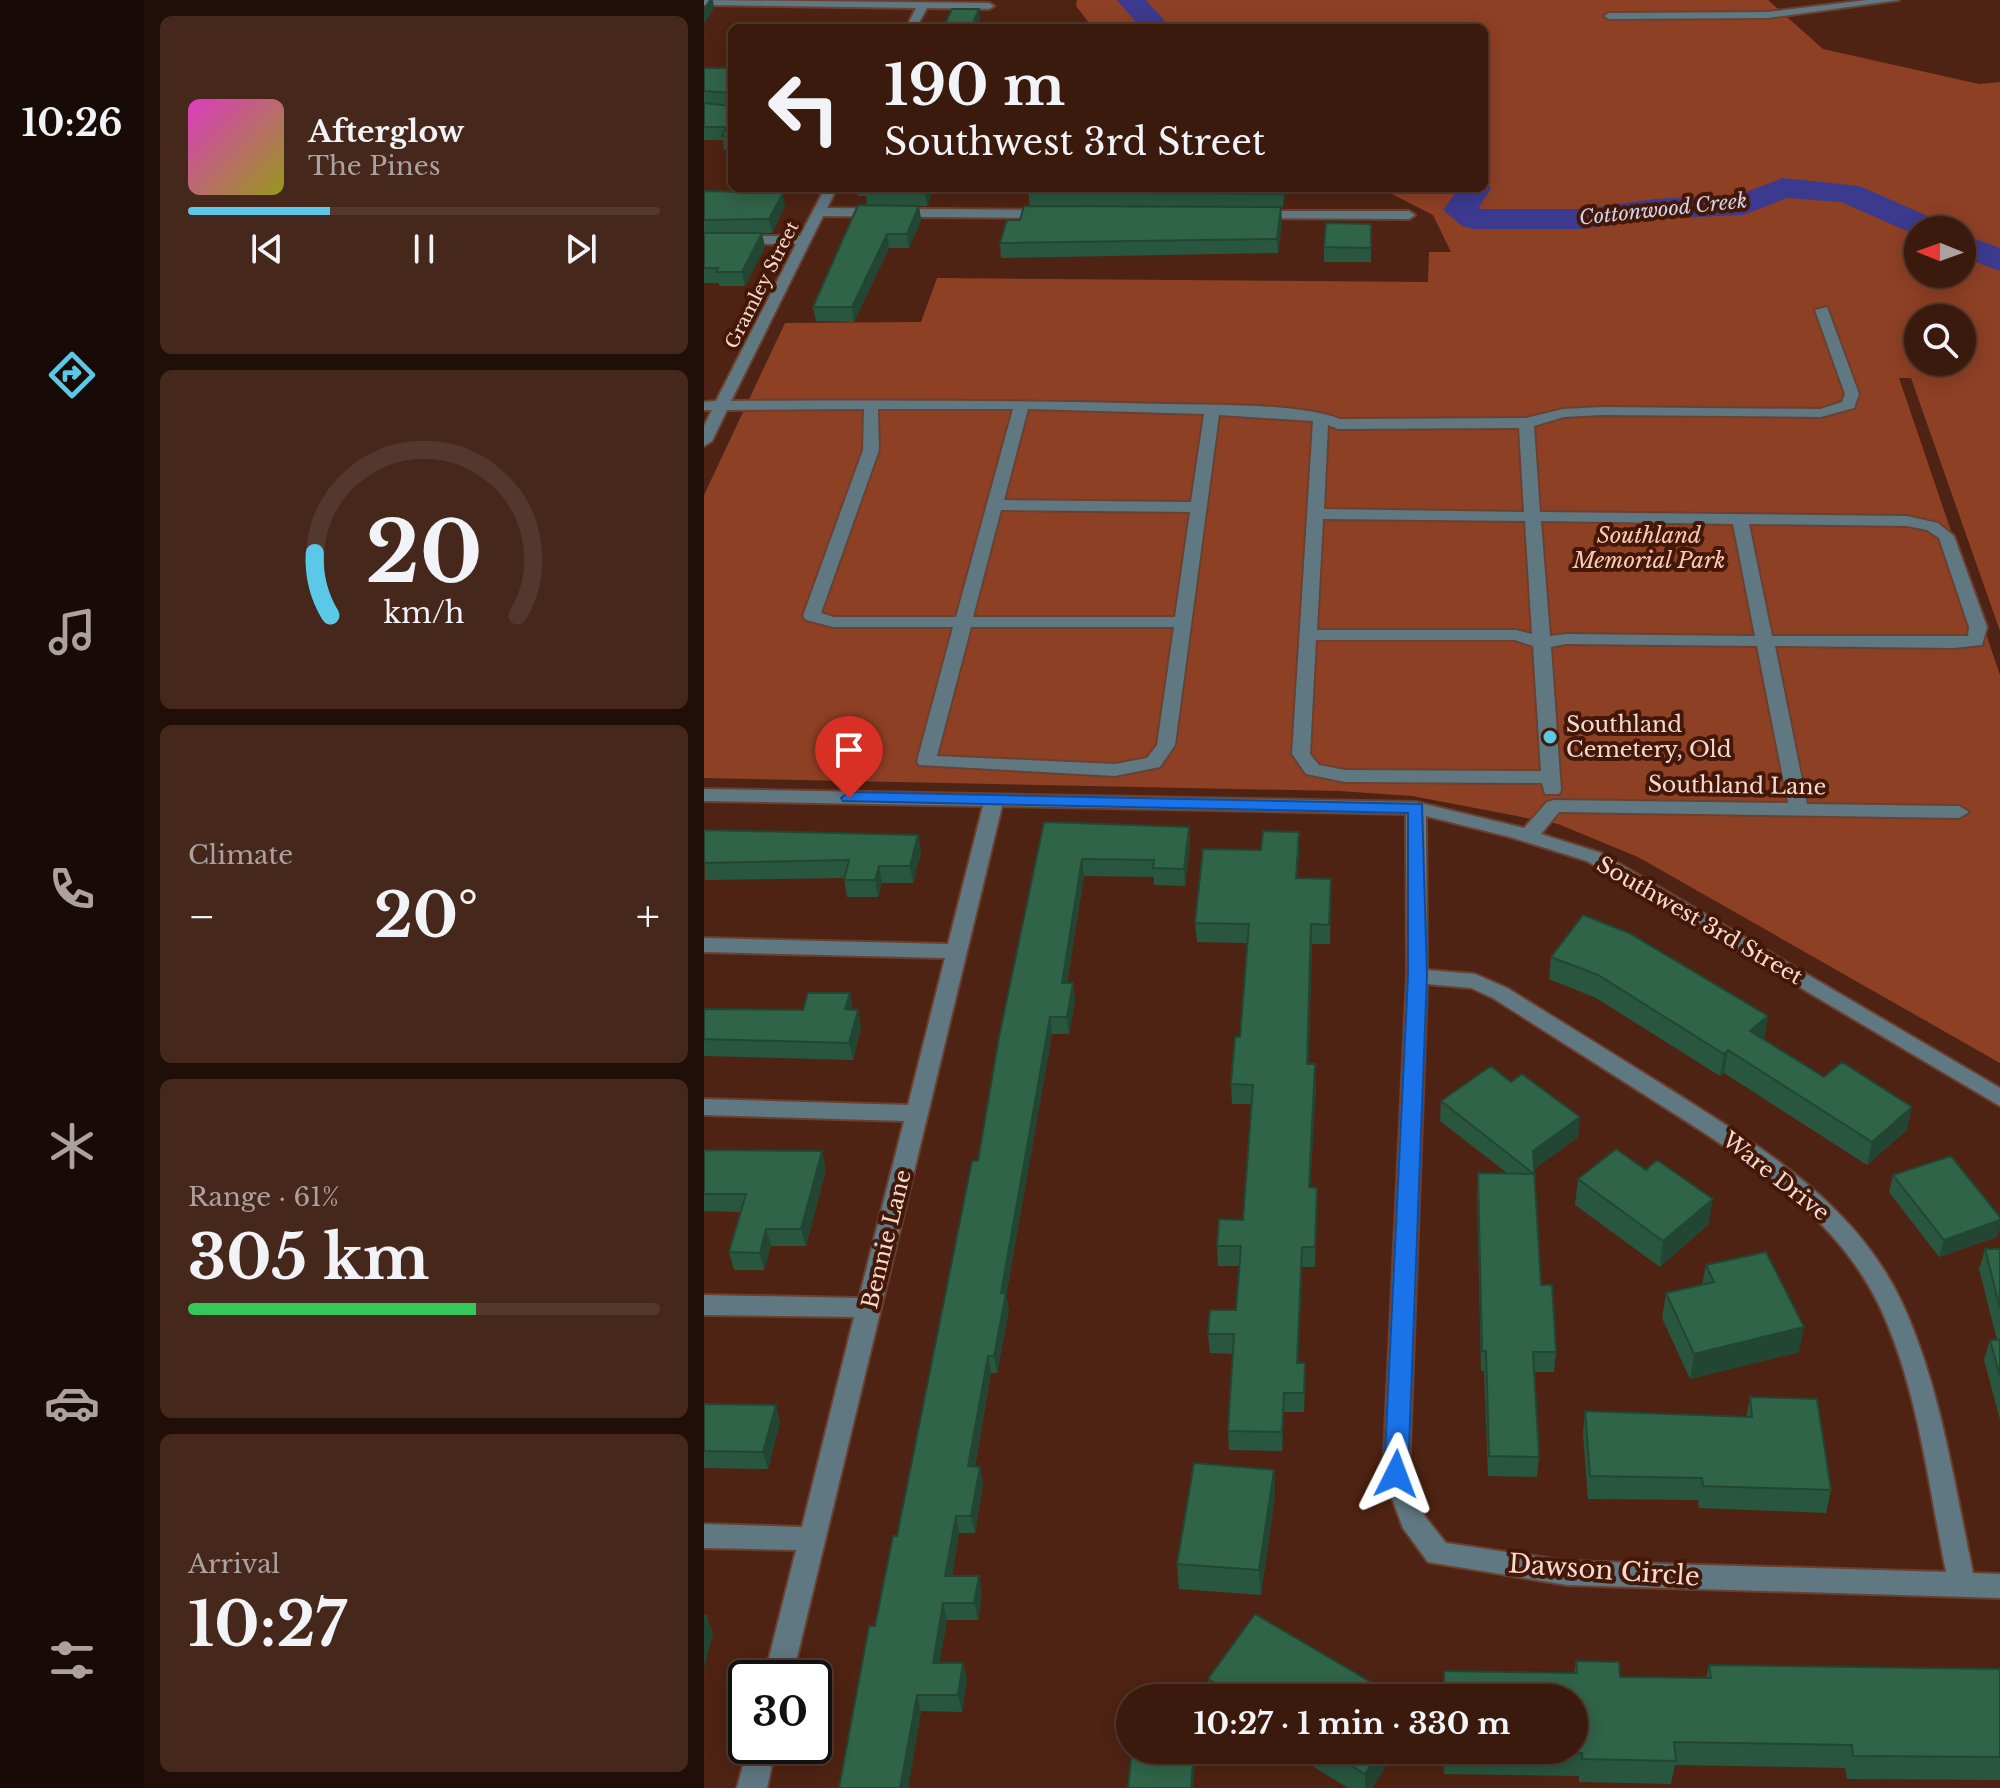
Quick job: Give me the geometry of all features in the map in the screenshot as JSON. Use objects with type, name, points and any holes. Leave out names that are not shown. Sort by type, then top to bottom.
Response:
[{"type":"street","points":[[1833,0],[1844,7]]},
{"type":"street","points":[[1609,16],[1768,15],[1894,0]]},
{"type":"street","points":[[704,2],[989,6]]},
{"type":"street","points":[[913,24],[923,5]]},
{"type":"street","name":"Gramley Street","points":[[704,441],[829,192]]},
{"type":"street","points":[[819,212],[1058,214]]},
{"type":"street","points":[[1233,215],[1409,215]]},
{"type":"street","points":[[704,240],[805,240]]},
{"type":"street","points":[[704,406],[1212,410],[1321,417],[1338,424],[1526,423],[1577,413],[1821,413],[1849,405],[1852,394],[1822,310]]},
{"type":"street","points":[[871,407],[871,450],[812,616],[833,622],[1183,622]]},
{"type":"street","points":[[1021,407],[926,761],[1115,770],[1153,763],[1166,745],[1212,410]]},
{"type":"street","points":[[1321,417],[1301,754],[1313,770],[1345,776],[1551,777]]},
{"type":"street","points":[[1526,423],[1554,806],[1528,836]]},
{"type":"street","points":[[995,505],[1199,507]]},
{"type":"street","points":[[1308,635],[1516,635],[1542,643],[1566,639],[1953,643],[1976,641],[1978,627],[1946,536],[1932,526],[1892,521],[1740,518],[1315,514]]},
{"type":"street","points":[[1740,518],[1799,810]]},
{"type":"street","points":[[1035,801],[1042,767]]},
{"type":"street","name":"Southwest 3rd Street","points":[[704,795],[1416,808],[1528,836],[1594,857],[2000,1098]]},
{"type":"street","name":"Bennie Lane","points":[[782,1660],[994,800]]},
{"type":"street","name":"Southland Lane","points":[[1554,806],[1959,812]]},
{"type":"street","name":"Dawson Circle","points":[[1416,808],[1417,976],[1396,1474],[1412,1520],[1438,1554],[1567,1573],[2000,1586]]},
{"type":"street","points":[[704,945],[957,951]]},
{"type":"street","name":"Ware Drive","points":[[1417,976],[1475,981],[1500,993],[1727,1136],[1800,1188],[1844,1229],[1889,1301],[1916,1372],[1962,1585]]},
{"type":"street","points":[[704,1107],[917,1113]]},
{"type":"street","points":[[704,1305],[869,1308]]},
{"type":"street","points":[[704,1536],[811,1539]]},
{"type":"street","points":[[752,1788],[758,1764]]},
{"type":"green space","name":"Southland Memorial Park","points":[[1077,0],[1768,0],[1823,49],[1979,84],[2000,82],[2000,631],[1911,378],[1899,378],[2000,675],[2000,1063],[1638,857],[1558,824],[1412,796],[1339,791],[704,778],[704,495],[785,323],[921,322],[937,278],[1428,282],[1429,252],[1451,252],[1433,215],[1388,192],[1488,192],[1488,24],[1090,24],[1076,6]]},
{"type":"building","points":[[952,9],[979,9],[973,24],[945,24]]},
{"type":"building","points":[[704,68],[728,68],[728,93],[704,91]]},
{"type":"building","points":[[704,103],[728,106],[728,137],[722,136],[727,127],[704,127]]},
{"type":"building","points":[[704,191],[783,193],[769,219],[704,220]]},
{"type":"building","points":[[1028,192],[1283,192],[1283,194]]},
{"type":"building","points":[[858,205],[919,206],[907,234],[887,234],[852,307],[813,307]]},
{"type":"building","points":[[1024,206],[1281,207],[1277,239],[1000,243],[1007,220],[1020,220]]},
{"type":"building","points":[[1326,223],[1371,224],[1371,248],[1324,247]]},
{"type":"building","points":[[704,233],[762,233],[742,272],[716,272],[718,268],[704,268]]},
{"type":"building","points":[[1044,822],[1189,827],[1184,869],[1153,868],[1154,860],[1082,859],[1062,983],[1073,983],[1067,1017],[1050,1017],[1001,1293],[1006,1293],[994,1356],[988,1356],[968,1466],[980,1467],[971,1516],[956,1516],[945,1576],[979,1576],[974,1603],[943,1603],[933,1663],[963,1663],[958,1695],[917,1695],[900,1788],[839,1788],[869,1626],[875,1626],[893,1536],[897,1536],[972,1161],[978,1161],[999,1037]]},
{"type":"building","points":[[704,830],[918,835],[910,866],[879,866],[875,880],[844,880],[849,860],[704,863]]},
{"type":"building","points":[[1263,831],[1299,832],[1296,878],[1331,879],[1329,925],[1311,924],[1307,1064],[1315,1064],[1309,1187],[1317,1188],[1315,1247],[1302,1247],[1297,1363],[1305,1363],[1304,1393],[1284,1393],[1282,1432],[1228,1431],[1234,1334],[1208,1334],[1210,1310],[1236,1310],[1241,1246],[1217,1246],[1219,1219],[1243,1220],[1253,1085],[1231,1084],[1235,1037],[1240,1037],[1249,924],[1195,923],[1203,849],[1261,850]]},
{"type":"building","points":[[1583,915],[1629,933],[1768,1016],[1750,1031],[1824,1077],[1842,1062],[1912,1107],[1872,1142],[1728,1050],[1724,1054],[1598,975],[1551,957]]},
{"type":"building","points":[[808,993],[850,993],[845,1009],[858,1010],[849,1043],[704,1039],[704,1009],[803,1010]]},
{"type":"building","points":[[1491,1066],[1511,1082],[1522,1074],[1580,1117],[1533,1151],[1541,1285],[1552,1285],[1556,1352],[1533,1352],[1539,1457],[1489,1456],[1486,1351],[1482,1351],[1478,1173],[1534,1174],[1441,1101]]},
{"type":"building","points":[[1616,1149],[1646,1170],[1657,1160],[1713,1199],[1663,1241],[1578,1179]]},
{"type":"building","points":[[704,1150],[822,1151],[801,1229],[766,1229],[760,1253],[729,1252],[746,1194],[704,1194]]},
{"type":"building","points":[[1951,1156],[2000,1220],[1944,1240],[1893,1175]]},
{"type":"building","points":[[1985,1249],[2000,1249],[2000,1308]]},
{"type":"building","points":[[1766,1252],[1804,1327],[1694,1354],[1666,1293],[1714,1282],[1706,1265]]},
{"type":"building","points":[[1990,1340],[2000,1340],[2000,1376]]},
{"type":"building","points":[[1750,1397],[1817,1399],[1831,1490],[1703,1486],[1702,1478],[1590,1476],[1585,1411],[1752,1417]]},
{"type":"building","points":[[704,1404],[776,1405],[763,1452],[704,1451]]},
{"type":"building","points":[[1194,1463],[1274,1470],[1259,1570],[1177,1564]]},
{"type":"building","points":[[1255,1614],[1374,1684],[1216,1684],[1208,1679]]},
{"type":"building","points":[[1576,1661],[1619,1662],[1620,1677],[1711,1678],[1709,1665],[2000,1669],[2000,1757],[1853,1756],[1852,1745],[1674,1742],[1676,1761],[1588,1759],[1588,1684],[1444,1684],[1444,1671],[1577,1673]]},
{"type":"building","points":[[1131,1764],[1193,1764],[1191,1788],[1128,1788]]},
{"type":"building","points":[[1348,1764],[1372,1764],[1365,1774]]},
{"type":"waterway","name":"Cottonwood Creek","points":[[1131,0],[1153,24]]},
{"type":"waterway","name":"Cottonwood Creek","points":[[1472,192],[1460,210],[1474,219],[1581,219],[1656,209],[1743,205],[1783,188],[1847,193],[1904,218]]},
{"type":"waterway","name":"Cottonwood Creek","points":[[1976,250],[2000,261]]},
{"type":"place","name":"Southland Cemetery, Old","points":[[1550,737]]},
{"type":"route","points":[[849,798],[1416,808],[1417,976],[1396,1474]]}]
